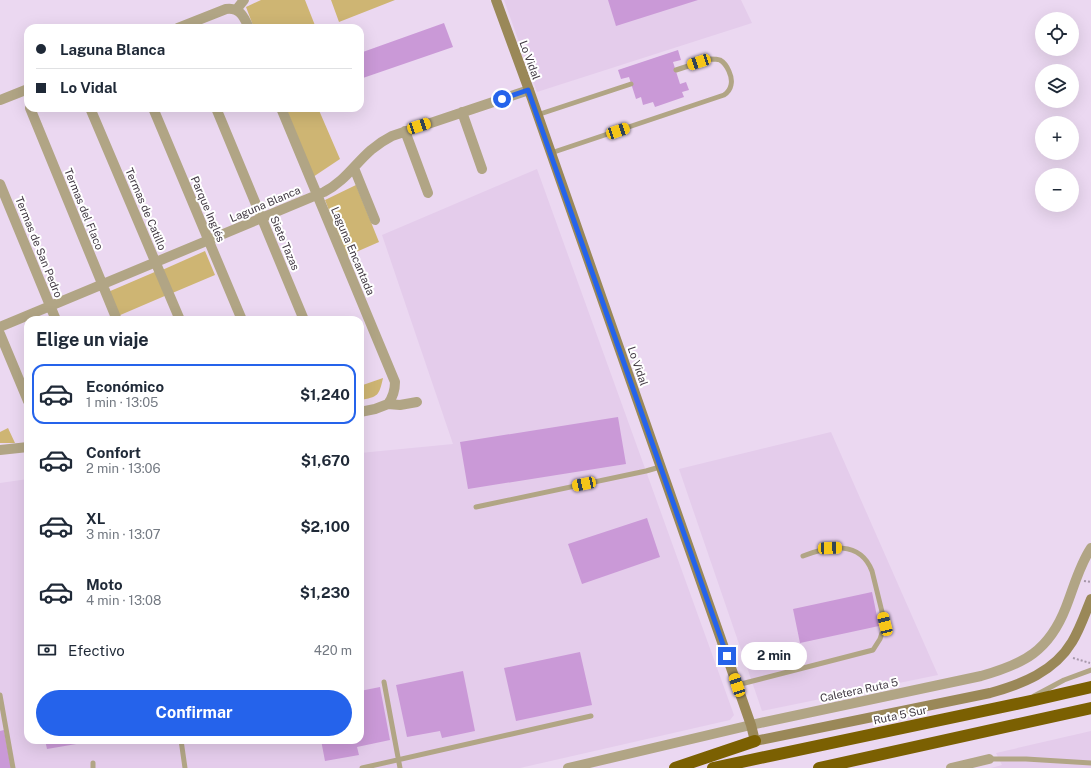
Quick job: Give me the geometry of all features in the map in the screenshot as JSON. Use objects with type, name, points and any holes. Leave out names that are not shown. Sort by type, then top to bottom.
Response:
[{"type":"highway","name":"Ruta 5 Sur","points":[[713,768],[1091,687]]},
{"type":"highway","points":[[819,768],[1091,708]]},
{"type":"highway","points":[[675,768],[755,741]]},
{"type":"main road","name":"Lo Vidal","points":[[496,0],[751,725],[755,741]]},
{"type":"main road","points":[[755,741],[990,693],[1026,681],[1051,666],[1068,649],[1077,633],[1091,599]]},
{"type":"street","points":[[236,10],[244,0]]},
{"type":"street","points":[[188,24],[226,8],[236,10],[243,15],[247,24]]},
{"type":"street","points":[[0,100],[24,90]]},
{"type":"street","name":"Laguna Blanca","points":[[27,316],[317,196],[339,183],[370,151],[392,136],[528,90]]},
{"type":"street","name":"Termas del Flaco","points":[[32,112],[115,316]]},
{"type":"street","name":"Termas de Catillo","points":[[92,112],[178,316]]},
{"type":"street","name":"Parque Inglés","points":[[155,112],[240,316]]},
{"type":"street","name":"Siete Tazas","points":[[218,112],[302,316]]},
{"type":"street","name":"Laguna Encantada","points":[[283,112],[395,382],[394,395],[388,404]]},
{"type":"street","points":[[462,112],[482,169]]},
{"type":"street","points":[[405,131],[428,193]]},
{"type":"street","points":[[354,168],[375,220]]},
{"type":"street","name":"Termas de San Pedro","points":[[0,184],[55,316]]},
{"type":"street","name":"Laguna Blanca","points":[[0,327],[24,317]]},
{"type":"street","points":[[0,334],[24,391]]},
{"type":"street","points":[[364,411],[376,409],[388,404],[400,405],[417,402]]},
{"type":"street","points":[[0,450],[24,447]]},
{"type":"street","name":"Caletera Ruta 5","points":[[568,768],[751,725],[981,676],[1017,664],[1038,650],[1055,630],[1066,607],[1082,564],[1091,548]]},
{"type":"street","points":[[951,768],[989,759]]},
{"type":"lane","points":[[551,154],[724,95],[731,85],[731,78],[727,67],[720,60],[710,59],[676,70]]},
{"type":"lane","points":[[537,115],[631,84]]},
{"type":"lane","points":[[476,507],[660,467]]},
{"type":"lane","points":[[737,685],[873,650],[880,639],[885,624],[872,571],[863,557],[852,550],[845,548],[820,550],[803,556]]},
{"type":"lane","points":[[1024,702],[1059,682],[1091,670]]},
{"type":"lane","points":[[384,682],[400,768]]},
{"type":"lane","points":[[0,695],[14,768]]},
{"type":"lane","points":[[362,768],[591,716]]},
{"type":"lane","points":[[182,744],[185,768]]},
{"type":"lane","points":[[989,759],[1091,763]]},
{"type":"shaded area","points":[[261,0],[305,0],[314,24],[252,24],[246,7]]},
{"type":"shaded area","points":[[331,0],[395,0],[339,22]]},
{"type":"shaded area","points":[[504,0],[741,0],[752,23],[537,92]]},
{"type":"shaded area","points":[[288,112],[320,112],[340,159],[313,177]]},
{"type":"shaded area","points":[[537,169],[734,715],[730,720],[520,768],[0,768],[0,483],[24,480],[24,744],[364,744],[364,453],[453,444],[382,235]]},
{"type":"shaded area","points":[[356,185],[379,242],[347,256],[325,200]]},
{"type":"shaded area","points":[[205,251],[215,275],[170,294],[160,271]]},
{"type":"shaded area","points":[[157,271],[167,295],[118,316],[108,292]]},
{"type":"shaded area","points":[[383,378],[379,392],[371,398],[364,399],[364,385]]},
{"type":"shaded area","points":[[8,428],[15,443],[0,443],[0,432]]},
{"type":"shaded area","points":[[831,432],[938,675],[762,711],[679,469]]},
{"type":"shaded area","points":[[1091,731],[1091,768],[991,768],[1002,765],[996,753]]},
{"type":"building","points":[[608,0],[698,0],[616,26]]},
{"type":"building","points":[[444,23],[453,47],[364,78],[364,52]]},
{"type":"building","points":[[678,50],[681,60],[673,62],[680,84],[686,82],[689,90],[682,92],[684,97],[655,107],[653,102],[643,105],[641,97],[636,99],[629,77],[621,79],[618,70]]},
{"type":"building","points":[[618,417],[626,464],[468,489],[460,442]]},
{"type":"building","points":[[647,518],[660,557],[582,584],[568,544]]},
{"type":"building","points":[[872,592],[879,626],[800,643],[793,609]]},
{"type":"building","points":[[580,652],[592,705],[516,721],[504,668]]},
{"type":"building","points":[[463,671],[475,731],[442,738],[440,731],[407,737],[396,685]]},
{"type":"building","points":[[380,687],[390,740],[357,747],[359,755],[325,761],[322,744],[364,744],[364,690]]},
{"type":"building","points":[[4,730],[11,768],[0,768],[0,731]]},
{"type":"building","points":[[46,744],[76,744],[47,749]]},
{"type":"route","points":[[502,99],[528,90],[727,656]]}]
